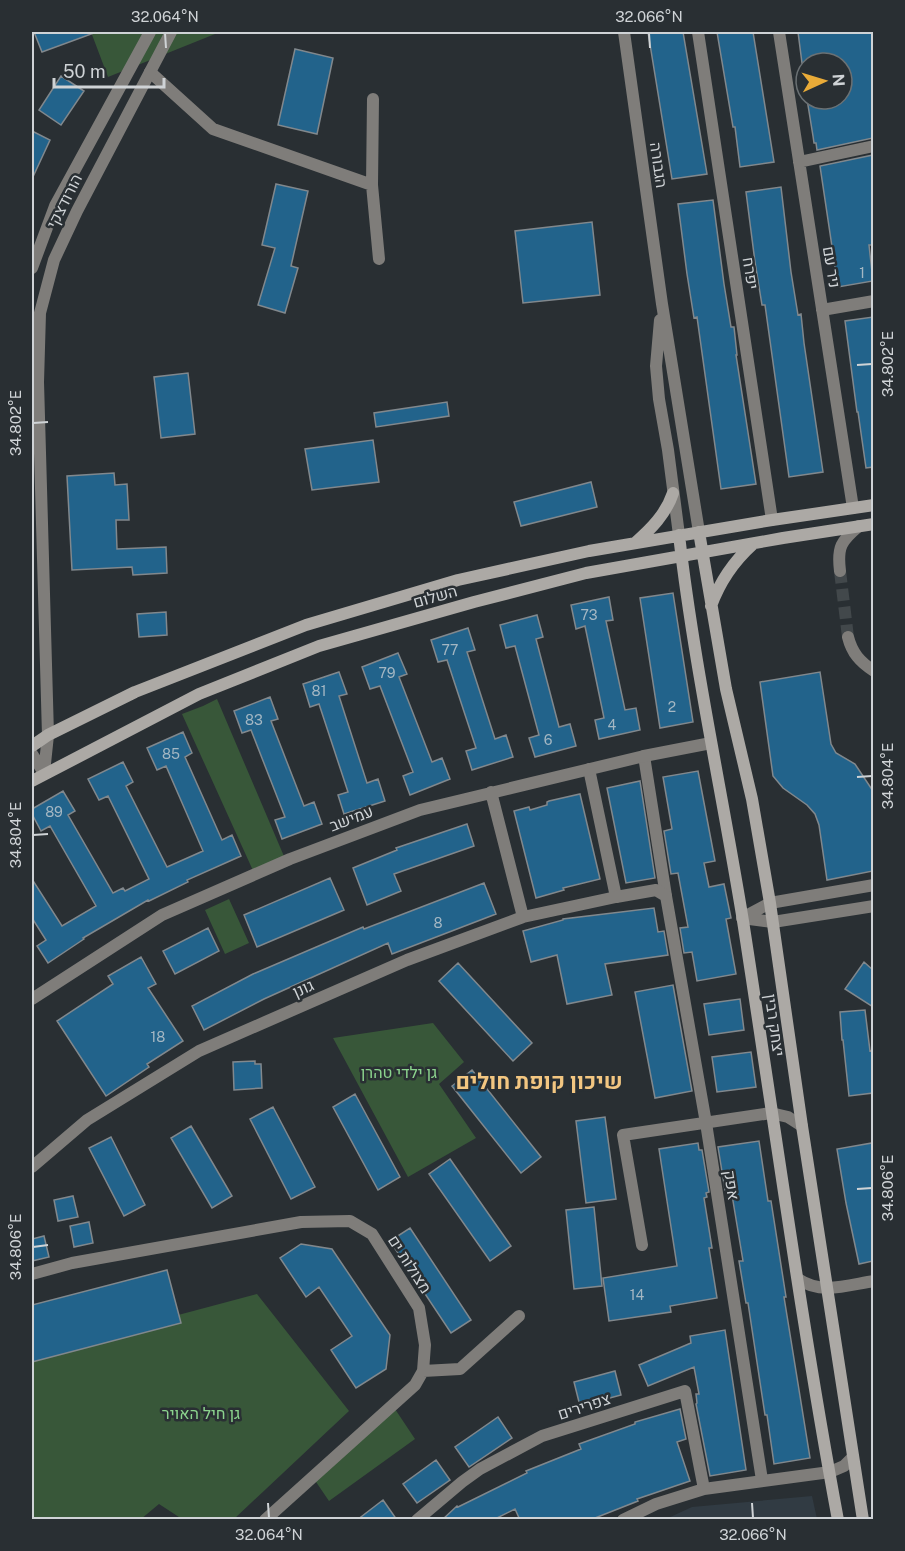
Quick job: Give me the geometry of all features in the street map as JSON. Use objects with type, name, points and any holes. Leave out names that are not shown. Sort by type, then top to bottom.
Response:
[{"type":"main road","points":[[635,543],[661,517],[673,493]]},
{"type":"main road","name":"השלום","points":[[32,746],[48,735],[135,692],[306,625],[458,580],[589,551],[772,520],[873,506]]},
{"type":"main road","name":"השלום","points":[[32,781],[199,694],[319,646],[575,576],[873,524]]},
{"type":"main road","name":"הגבורה","points":[[699,532],[702,553]]},
{"type":"main road","name":"יצחק רבין","points":[[679,536],[838,1520]]},
{"type":"main road","points":[[711,607],[721,581],[753,544]]},
{"type":"main road","name":"יצחק רבין","points":[[702,553],[726,689],[754,809],[770,903],[863,1520]]},
{"type":"street","name":"הורודצקי","points":[[32,268],[55,206],[150,32]]},
{"type":"street","name":"הורודצקי","points":[[44,773],[48,735],[38,382],[40,313],[54,260],[77,211],[171,32]]},
{"type":"street","name":"הגבורה","points":[[624,32],[662,304],[699,532]]},
{"type":"street","name":"יפרח","points":[[698,32],[772,520]]},
{"type":"street","name":"ניר עם","points":[[778,32],[853,508]]},
{"type":"street","points":[[150,72],[213,129],[372,185]]},
{"type":"street","points":[[373,99],[372,185],[378,259]]},
{"type":"street","points":[[799,162],[873,146]]},
{"type":"street","points":[[822,310],[873,301]]},
{"type":"street","name":"הגבורה","points":[[662,304],[656,366],[679,536]]},
{"type":"street","points":[[840,571],[838,557],[840,547],[859,526]]},
{"type":"street","points":[[848,637],[855,655],[873,671]]},
{"type":"street","name":"עמישב","points":[[32,999],[162,915],[290,859],[420,810],[644,756],[711,743]]},
{"type":"street","points":[[32,754],[44,773]]},
{"type":"street","name":"אפק","points":[[644,756],[706,1123],[762,1480]]},
{"type":"street","points":[[589,769],[616,897],[657,890],[666,896]]},
{"type":"street","points":[[490,792],[523,917]]},
{"type":"street","points":[[742,918],[770,903],[873,885]]},
{"type":"street","name":"גונן","points":[[32,1167],[87,1120],[199,1051],[407,960],[523,917],[616,897]]},
{"type":"street","points":[[742,918],[773,922],[873,906]]},
{"type":"street","points":[[642,1245],[623,1135],[771,1113],[788,1116],[802,1126]]},
{"type":"street","name":"מצולות ים","points":[[32,1274],[72,1263],[302,1222],[350,1221],[372,1234],[419,1308],[425,1345],[423,1371]]},
{"type":"street","points":[[798,1279],[811,1287],[827,1289],[873,1281]]},
{"type":"street","points":[[265,1520],[415,1385],[423,1371],[460,1370],[519,1316]]},
{"type":"street","name":"צפרירים","points":[[417,1520],[480,1469],[542,1436],[685,1391],[704,1488]]},
{"type":"street","points":[[623,1520],[656,1504],[704,1488],[830,1472],[844,1466],[853,1457]]},
{"type":"shaded area","points":[[812,1496],[817,1519],[666,1519],[692,1507]]},
{"type":"green space","points":[[91,32],[220,32],[108,77]]},
{"type":"green space","points":[[217,699],[286,861],[255,875],[182,714]]},
{"type":"green space","points":[[229,899],[249,943],[225,954],[205,910]]},
{"type":"green space","name":"גן ילדי טהרן","points":[[433,1023],[464,1062],[439,1084],[476,1138],[408,1177],[333,1038]]},
{"type":"green space","name":"גן חיל האויר","points":[[257,1294],[349,1411],[234,1519],[182,1519],[159,1504],[141,1519],[32,1520],[32,1354]]},
{"type":"green space","points":[[393,1406],[415,1439],[329,1501],[314,1479]]},
{"type":"building","points":[[34,32],[94,32],[94,33],[42,52]]},
{"type":"building","points":[[648,32],[683,32],[707,174],[672,179]]},
{"type":"building","points":[[717,32],[753,32],[774,162],[740,167]]},
{"type":"building","points":[[798,32],[873,32],[873,138],[817,150],[809,111],[854,111],[854,51],[800,51]]},
{"type":"building","points":[[295,49],[333,58],[317,134],[278,125]]},
{"type":"building","points":[[61,76],[84,91],[61,125],[39,110]]},
{"type":"building","points":[[32,131],[50,140],[32,179]]},
{"type":"building","points":[[873,155],[873,245],[869,245],[873,281],[838,287],[820,166]]},
{"type":"building","points":[[276,184],[308,191],[291,266],[298,268],[285,313],[258,305],[275,248],[262,245]]},
{"type":"building","points":[[781,187],[791,272],[798,315],[801,314],[823,472],[789,477],[765,305],[762,305],[746,192]]},
{"type":"building","points":[[713,200],[756,484],[721,489],[697,317],[694,318],[678,204]]},
{"type":"building","points":[[592,222],[600,295],[523,303],[515,231]]},
{"type":"building","points":[[873,317],[873,467],[866,468],[845,321]]},
{"type":"building","points":[[188,373],[195,434],[161,438],[154,377]]},
{"type":"building","points":[[447,402],[449,416],[376,427],[374,413]]},
{"type":"building","points":[[373,440],[379,482],[312,490],[305,449]]},
{"type":"building","points":[[114,473],[115,485],[127,484],[129,520],[116,520],[117,549],[166,547],[167,573],[133,575],[132,567],[72,570],[67,476]]},
{"type":"building","points":[[591,482],[597,507],[521,526],[514,502]]},
{"type":"building","points":[[673,593],[693,722],[660,728],[640,598]]},
{"type":"building","points":[[609,597],[613,620],[606,621],[625,710],[636,708],[640,730],[599,739],[595,720],[604,718],[585,626],[576,629],[571,605]]},
{"type":"building","points":[[166,612],[167,635],[139,637],[137,614]]},
{"type":"building","points":[[537,615],[543,637],[536,639],[559,727],[570,724],[576,746],[535,757],[529,738],[539,735],[515,646],[506,648],[500,625]]},
{"type":"building","points":[[468,628],[475,650],[467,652],[495,739],[506,735],[513,757],[472,770],[466,751],[476,748],[447,660],[438,662],[431,640]]},
{"type":"building","points":[[398,653],[407,674],[399,677],[432,762],[442,758],[450,779],[410,795],[403,776],[413,772],[380,686],[370,689],[362,667]]},
{"type":"building","points":[[339,672],[347,694],[339,696],[367,783],[378,779],[385,801],[344,814],[338,795],[348,792],[319,704],[310,707],[303,684]]},
{"type":"building","points":[[820,672],[831,744],[836,753],[855,764],[873,791],[873,871],[827,880],[819,825],[815,814],[807,805],[783,788],[773,776],[760,682]]},
{"type":"building","points":[[270,697],[278,719],[271,721],[304,806],[314,802],[322,824],[282,839],[275,820],[285,817],[251,730],[242,733],[234,711]]},
{"type":"building","points":[[183,732],[192,753],[185,757],[222,840],[232,835],[241,856],[148,900],[83,938],[48,963],[37,946],[46,940],[32,918],[32,879],[62,926],[96,906],[50,826],[41,831],[32,814],[32,809],[63,791],[75,811],[68,815],[113,893],[123,888],[125,891],[149,879],[108,796],[99,800],[88,779],[123,762],[133,782],[126,786],[167,867],[203,851],[166,766],[157,770],[147,748]]},
{"type":"building","points":[[698,771],[715,861],[704,863],[709,887],[724,884],[731,918],[726,919],[736,974],[697,981],[692,952],[684,953],[680,928],[688,927],[678,873],[671,874],[664,831],[672,829],[663,777]]},
{"type":"building","points":[[640,781],[655,878],[626,883],[607,788]]},
{"type":"building","points":[[580,794],[600,879],[563,888],[564,890],[536,898],[514,811],[529,807],[530,810],[547,805],[549,801]]},
{"type":"building","points":[[467,824],[474,846],[394,874],[401,891],[367,905],[353,868],[397,850],[396,848]]},
{"type":"building","points":[[330,878],[344,910],[257,947],[244,915]]},
{"type":"building","points":[[484,883],[496,914],[392,954],[388,943],[264,999],[204,1030],[192,1006],[253,974],[363,927],[364,929]]},
{"type":"building","points":[[654,908],[658,932],[664,931],[668,955],[605,964],[612,995],[567,1004],[557,955],[531,962],[523,931],[563,919]]},
{"type":"building","points":[[208,928],[219,951],[175,974],[163,951]]},
{"type":"building","points":[[141,957],[156,984],[148,988],[183,1041],[147,1064],[149,1067],[106,1096],[57,1021],[113,984],[108,976]]},
{"type":"building","points":[[864,962],[873,970],[873,1007],[845,989]]},
{"type":"building","points":[[458,963],[532,1043],[513,1061],[439,981]]},
{"type":"building","points":[[673,985],[692,1091],[655,1098],[635,992]]},
{"type":"building","points":[[740,999],[744,1030],[709,1035],[704,1004]]},
{"type":"building","points":[[865,1010],[870,1051],[873,1050],[873,1093],[849,1096],[840,1012]]},
{"type":"building","points":[[751,1052],[756,1087],[717,1092],[712,1057]]},
{"type":"building","points":[[255,1061],[255,1064],[261,1064],[262,1088],[234,1090],[233,1062]]},
{"type":"building","points":[[472,1070],[541,1157],[521,1173],[452,1086]]},
{"type":"building","points":[[355,1094],[400,1177],[378,1190],[333,1107]]},
{"type":"building","points":[[273,1107],[315,1187],[291,1199],[250,1119]]},
{"type":"building","points":[[605,1117],[616,1199],[586,1203],[576,1121]]},
{"type":"building","points":[[191,1126],[232,1196],[212,1208],[171,1138]]},
{"type":"building","points":[[111,1137],[145,1205],[124,1216],[89,1148]]},
{"type":"building","points":[[759,1141],[768,1201],[771,1201],[810,1458],[774,1464],[739,1261],[743,1261],[731,1189],[725,1190],[718,1147]]},
{"type":"building","points":[[698,1143],[699,1150],[702,1150],[709,1192],[704,1198],[717,1298],[670,1306],[671,1312],[609,1321],[603,1278],[677,1266],[659,1149]]},
{"type":"building","points":[[872,1143],[873,1261],[859,1264],[837,1149]]},
{"type":"building","points":[[450,1159],[511,1246],[490,1261],[429,1174]]},
{"type":"building","points":[[73,1196],[78,1217],[58,1221],[54,1200]]},
{"type":"building","points":[[594,1207],[602,1286],[574,1289],[566,1210]]},
{"type":"building","points":[[89,1222],[93,1243],[74,1247],[70,1226]]},
{"type":"building","points":[[410,1228],[471,1320],[451,1333],[390,1241]]},
{"type":"building","points":[[44,1236],[49,1257],[32,1261],[32,1239]]},
{"type":"building","points":[[301,1244],[332,1249],[390,1335],[386,1369],[356,1388],[331,1350],[352,1336],[319,1287],[306,1297],[280,1258]]},
{"type":"building","points":[[167,1270],[181,1323],[32,1362],[32,1305]]},
{"type":"building","points":[[725,1330],[746,1470],[710,1476],[696,1404],[696,1394],[699,1394],[694,1367],[648,1386],[639,1365],[691,1343],[690,1336]]},
{"type":"building","points":[[615,1371],[621,1395],[580,1406],[574,1382]]},
{"type":"building","points":[[680,1409],[686,1439],[677,1442],[690,1481],[637,1499],[638,1501],[590,1520],[520,1520],[515,1509],[493,1520],[442,1520],[457,1506],[527,1473],[526,1471],[581,1449],[579,1444],[635,1424],[635,1422]]},
{"type":"building","points":[[498,1417],[512,1438],[469,1467],[455,1447]]},
{"type":"building","points":[[436,1460],[450,1480],[417,1503],[403,1484]]},
{"type":"building","points":[[383,1500],[397,1520],[357,1520]]},
{"type":"tunnel","points":[[840,571],[848,637]]},
{"type":"district","name":"שיכון קופת חולים","points":[[539,1081]]}]
